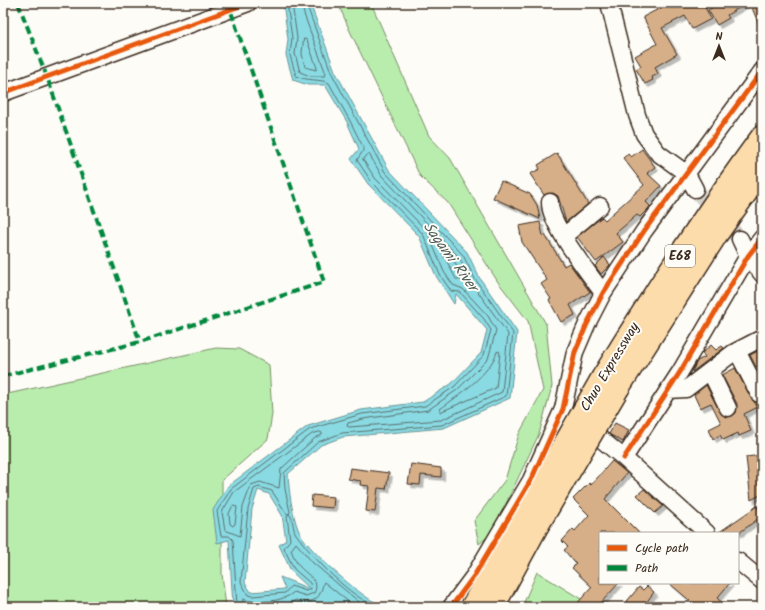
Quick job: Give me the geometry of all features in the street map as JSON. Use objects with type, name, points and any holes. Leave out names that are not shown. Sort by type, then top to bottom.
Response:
[{"type":"highway","name":"Chuo Expressway","points":[[493,607],[536,528],[665,278],[762,137]]},
{"type":"highway","name":"Chuo Expressway","points":[[472,607],[520,520],[611,382],[762,170]]},
{"type":"street","points":[[3,93],[248,3]]},
{"type":"street","points":[[609,3],[637,115],[644,134],[658,153],[687,174],[695,189]]},
{"type":"street","points":[[451,607],[474,576],[531,480],[563,409],[575,352],[603,293],[644,232],[762,71]]},
{"type":"street","points":[[550,202],[552,216],[603,293]]},
{"type":"street","points":[[564,236],[600,206]]},
{"type":"street","points":[[624,458],[668,390],[748,256],[762,238]]},
{"type":"street","points":[[740,239],[748,256],[762,274]]},
{"type":"street","points":[[668,390],[686,389],[736,351],[762,338]]},
{"type":"street","points":[[736,351],[759,394]]},
{"type":"street","points":[[710,371],[728,408]]},
{"type":"street","points":[[563,409],[624,458],[706,532]]},
{"type":"street","points":[[739,562],[762,581]]},
{"type":"green space","points":[[338,3],[371,3],[429,136],[450,158],[546,324],[552,386],[539,434],[492,533],[479,544],[474,521],[505,480],[519,434],[543,390],[528,321],[498,282],[448,203],[420,176]]},
{"type":"green space","points":[[216,348],[239,349],[269,365],[272,414],[268,439],[222,480],[222,574],[226,607],[3,607],[3,395]]},
{"type":"green space","points":[[537,572],[594,607],[522,607]]},
{"type":"water","name":"Sagami River","points":[[283,3],[310,3],[335,71],[389,170],[467,252],[479,277],[517,332],[510,398],[444,428],[343,437],[321,445],[288,474],[292,509],[302,537],[330,568],[353,587],[371,600],[388,607],[233,607],[229,540],[217,543],[213,510],[228,486],[308,426],[361,410],[423,402],[451,384],[481,353],[487,330],[456,294],[454,304],[436,276],[419,236],[368,184],[351,159],[359,149],[347,122],[325,85],[308,85],[293,80],[286,55],[288,39]],"holes":[[[258,490],[269,494],[282,515],[286,540],[279,545],[291,571],[310,589],[280,577],[285,589],[251,592],[245,583],[252,509]]]},
{"type":"building","points":[[670,3],[703,3],[711,19],[692,29],[685,16],[662,28],[677,54],[655,67],[658,74],[652,77],[653,80],[645,84],[636,69],[641,66],[635,56],[657,44],[643,17]]},
{"type":"building","points":[[720,3],[722,7],[728,3],[747,3],[727,15],[729,18],[717,25],[708,10]]},
{"type":"building","points":[[750,3],[762,3],[762,32]]},
{"type":"building","points":[[642,149],[655,167],[647,173],[661,186],[646,202],[650,206],[648,209],[640,217],[637,215],[616,233],[623,242],[596,262],[577,237],[602,217],[605,220],[644,185],[623,158],[628,154],[631,157]]},
{"type":"building","points":[[557,153],[588,204],[566,222],[558,196],[553,193],[544,195],[530,174],[540,169],[538,165]]},
{"type":"building","points":[[501,181],[530,194],[537,205],[540,219],[493,198]]},
{"type":"building","points":[[540,222],[543,236],[545,235],[564,266],[569,263],[590,292],[570,305],[575,315],[561,322],[549,300],[551,299],[541,284],[547,280],[522,242],[519,226]]},
{"type":"building","points":[[604,257],[610,265],[601,274],[595,266]]},
{"type":"building","points":[[711,345],[716,350],[722,346],[724,348],[692,372],[697,361],[705,357],[702,353]]},
{"type":"building","points":[[762,349],[762,364],[756,367],[750,355]]},
{"type":"building","points":[[735,368],[751,398],[758,407],[744,414],[751,431],[739,436],[738,433],[723,440],[720,435],[713,439],[709,429],[721,423],[711,403],[700,408],[694,395],[706,385],[720,412],[727,417],[732,416],[736,413],[737,404],[722,375]]},
{"type":"building","points":[[615,423],[629,430],[623,442],[609,434]]},
{"type":"building","points":[[762,455],[762,494],[751,500],[746,457]]},
{"type":"building","points":[[612,461],[627,473],[605,499],[638,532],[599,532],[599,584],[618,584],[597,607],[574,607],[592,587],[572,568],[576,564],[564,550],[568,547],[562,541],[573,529],[575,531],[589,515],[573,499],[589,483],[591,485]]},
{"type":"building","points":[[411,464],[441,468],[441,477],[421,475],[420,485],[408,484]]},
{"type":"building","points":[[350,468],[389,473],[386,489],[378,488],[375,512],[366,511],[369,486],[360,485],[361,481],[348,479]]},
{"type":"building","points":[[644,489],[663,506],[655,513],[637,495]]},
{"type":"building","points":[[312,495],[334,497],[333,508],[311,506]]},
{"type":"building","points":[[757,506],[762,516],[739,533],[719,532]]},
{"type":"building","points":[[670,584],[729,584],[717,598],[727,607],[697,607]]},
{"type":"building","points":[[647,586],[654,592],[643,607],[622,607],[639,587],[643,590]]},
{"type":"tunnel","points":[[695,189],[740,239]]},
{"type":"marked path","points":[[18,3],[47,77],[140,342]]},
{"type":"marked path","points":[[3,376],[140,342],[324,282],[228,3]]},
{"type":"cycle path","points":[[3,93],[248,3]]},
{"type":"cycle path","points":[[451,607],[474,576],[531,480],[563,409],[575,352],[603,293],[644,231],[762,71]]},
{"type":"cycle path","points":[[624,458],[680,372],[748,256],[762,238]]}]
